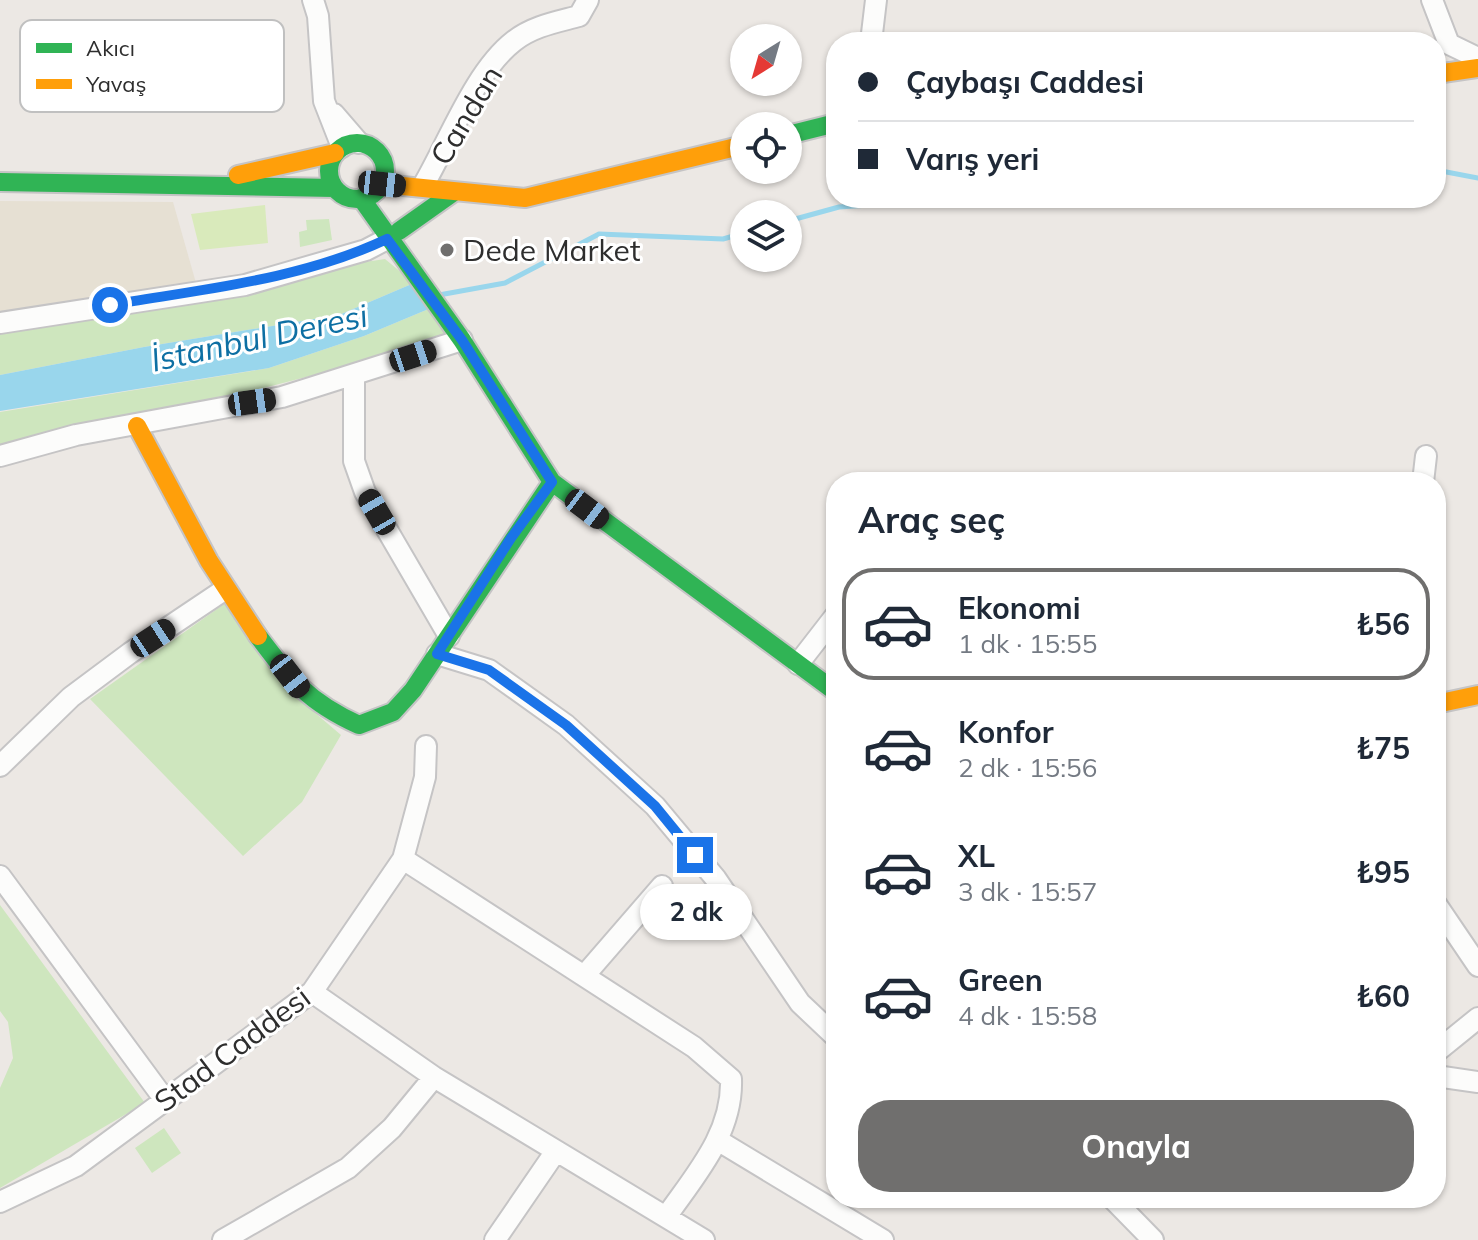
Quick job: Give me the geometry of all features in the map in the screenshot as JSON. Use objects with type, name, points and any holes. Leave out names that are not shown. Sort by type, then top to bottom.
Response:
[{"type":"street","points":[[313,0],[318,16],[324,101],[345,147]]},
{"type":"street","name":"Candan","points":[[424,184],[474,89],[514,41],[542,26],[579,16],[588,0]]},
{"type":"street","points":[[872,32],[876,0]]},
{"type":"street","points":[[1432,0],[1444,32]]},
{"type":"street","points":[[1446,36],[1449,44],[1478,58]]},
{"type":"street","points":[[1446,73],[1478,68]]},
{"type":"street","points":[[802,132],[826,126]]},
{"type":"street","points":[[194,185],[345,147],[368,145],[381,157],[424,184],[454,192]]},
{"type":"street","points":[[334,188],[328,170],[345,147]]},
{"type":"street","points":[[0,182],[334,188],[350,198],[373,191],[454,192],[525,198],[730,148]]},
{"type":"street","points":[[381,157],[384,166],[373,191],[395,241],[552,482],[826,685]]},
{"type":"street","points":[[0,323],[245,285],[395,241],[454,192]]},
{"type":"street","points":[[0,456],[76,435],[282,397],[462,340]]},
{"type":"street","points":[[354,376],[354,461],[365,492],[449,636]]},
{"type":"street","points":[[137,426],[224,590],[306,698],[336,720],[367,726],[392,714],[437,654],[511,538],[552,482]]},
{"type":"street","points":[[1424,472],[1426,456]]},
{"type":"street","points":[[0,766],[71,697],[224,590]]},
{"type":"street","points":[[798,664],[826,628]]},
{"type":"street","points":[[437,654],[489,670],[566,725],[655,806],[716,879],[800,1003],[826,1028]]},
{"type":"street","points":[[1446,702],[1478,695]]},
{"type":"street","name":"Stad Caddesi","points":[[0,1202],[76,1166],[312,992],[403,859],[425,777],[426,746]]},
{"type":"street","points":[[403,859],[694,1047],[731,1079],[731,1098],[719,1141],[666,1217]]},
{"type":"street","points":[[0,876],[165,1100]]},
{"type":"street","points":[[584,976],[662,886]]},
{"type":"street","points":[[1446,919],[1478,966]]},
{"type":"street","points":[[312,992],[434,1077],[704,1240]]},
{"type":"street","points":[[1446,1044],[1478,1018]]},
{"type":"street","points":[[223,1240],[348,1168],[392,1128],[434,1077]]},
{"type":"street","points":[[1446,1077],[1478,1082]]},
{"type":"street","points":[[719,1141],[826,1206]]},
{"type":"street","points":[[495,1240],[556,1151]]},
{"type":"street","points":[[830,1208],[883,1240]]},
{"type":"street","points":[[1122,1208],[1153,1240]]},
{"type":"shaded area","points":[[0,201],[173,202],[196,283],[0,317]]},
{"type":"green space","points":[[265,205],[268,243],[200,250],[191,214]]},
{"type":"green space","points":[[329,219],[332,240],[300,247],[299,232],[307,230],[306,220]]},
{"type":"green space","points":[[385,259],[414,283],[339,315],[144,347],[0,375],[0,318]]},
{"type":"green space","points":[[431,308],[449,340],[159,415],[0,445],[0,412],[269,368],[364,336]]},
{"type":"green space","points":[[224,604],[307,706],[341,735],[302,802],[243,856],[90,699]]},
{"type":"green space","points":[[0,905],[145,1103],[0,1188],[0,1088],[13,1058],[8,1022],[0,1011]]},
{"type":"green space","points":[[164,1128],[181,1153],[152,1173],[135,1148]]},
{"type":"water","points":[[414,283],[431,308],[364,336],[269,368],[0,411],[0,375],[144,347],[339,315]]},
{"type":"waterway","name":"İstanbul Deresi","points":[[1446,172],[1478,178]]},
{"type":"waterway","name":"İstanbul Deresi","points":[[802,217],[835,208]]},
{"type":"waterway","name":"İstanbul Deresi","points":[[439,295],[505,283],[599,234],[730,237]]},
{"type":"traffic: fast","points":[[802,132],[826,126]]},
{"type":"traffic: fast","points":[[357,143],[377,151],[385,171],[377,191],[357,199],[337,191],[329,171],[337,151],[357,143]]},
{"type":"traffic: fast","points":[[0,182],[334,188]]},
{"type":"traffic: fast","points":[[399,231],[454,192]]},
{"type":"traffic: fast","points":[[361,198],[462,340],[552,482],[826,685]]},
{"type":"traffic: fast","points":[[258,636],[302,688],[326,708],[359,725],[393,712],[413,690],[552,482]]},
{"type":"traffic: slow","points":[[1446,73],[1478,68]]},
{"type":"traffic: slow","points":[[382,184],[525,198],[730,148]]},
{"type":"traffic: slow","points":[[238,175],[335,153]]},
{"type":"traffic: slow","points":[[137,426],[209,561],[258,636]]},
{"type":"traffic: slow","points":[[1446,702],[1478,695]]},
{"type":"place","name":"Dede Market","points":[[447,250]]},
{"type":"route","points":[[110,305],[245,285],[366,250],[387,239],[462,340],[552,482],[511,538],[437,654],[489,670],[566,725],[655,806],[695,855]]}]
